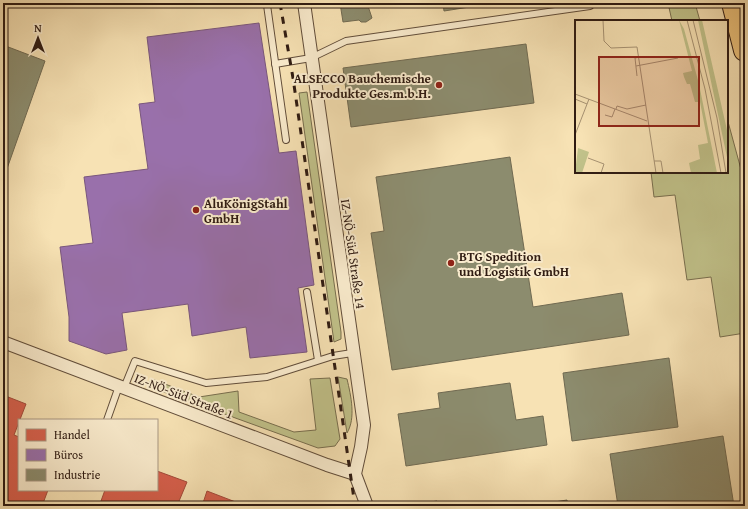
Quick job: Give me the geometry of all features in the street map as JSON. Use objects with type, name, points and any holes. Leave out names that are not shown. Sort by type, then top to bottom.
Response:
[{"type":"highway","points":[[734,3],[745,50]]},
{"type":"street","name":"IZ-NÖ-Süd Straße 14","points":[[304,3],[352,353],[364,425],[355,474]]},
{"type":"street","name":"IZ-NÖ-Süd Straße 1","points":[[3,342],[327,465],[355,474]]},
{"type":"street","points":[[355,474],[368,506]]},
{"type":"lane","points":[[270,3],[267,5],[274,64],[286,140]]},
{"type":"lane","points":[[274,64],[312,58],[346,41],[590,6]]},
{"type":"lane","points":[[307,292],[318,360]]},
{"type":"lane","points":[[106,419],[135,361],[206,382],[267,377],[318,360],[352,353]]},
{"type":"green space","points":[[668,3],[695,3],[700,20],[672,20]]},
{"type":"green space","points":[[307,92],[341,332],[341,339],[334,342],[299,93]]},
{"type":"green space","points":[[728,122],[745,184],[745,333],[720,337],[711,277],[687,280],[675,195],[654,197],[651,173],[728,173]]},
{"type":"green space","points":[[338,377],[347,379],[351,400],[352,414],[350,427],[347,433]]},
{"type":"green space","points":[[330,378],[340,439],[335,446],[318,448],[150,387],[148,383],[152,379],[199,397],[238,391],[239,412],[294,432],[316,430],[310,379]]},
{"type":"building: Handel","points":[[3,395],[26,404],[20,419],[18,419],[18,425],[14,435],[18,437],[18,491],[48,491],[42,506],[3,506]]},
{"type":"building: Handel","points":[[158,471],[187,482],[177,506],[115,506],[101,501],[105,491],[158,491]]},
{"type":"building: Handel","points":[[207,491],[246,506],[202,506]]},
{"type":"building: Büros","name":"AluKönigStahl GmbH","points":[[259,23],[279,153],[296,151],[314,285],[298,288],[307,352],[250,358],[246,327],[192,336],[188,304],[122,313],[127,350],[106,354],[69,341],[69,317],[60,247],[93,243],[84,177],[148,169],[139,104],[155,102],[147,37]]},
{"type":"building: Industrie","points":[[340,3],[367,3],[372,18],[366,22],[361,22],[359,20],[343,22]]},
{"type":"building: Industrie","points":[[443,3],[495,3],[444,11]]},
{"type":"building: Industrie","name":"ALSECCO Bauchemische Produkte Ges.m.b.H.","points":[[526,44],[534,103],[351,127],[343,68]]},
{"type":"building: Industrie","points":[[3,45],[45,61],[3,180]]},
{"type":"building: Industrie","name":"BTG Spedition und Logistik GmbH","points":[[510,157],[533,307],[622,293],[629,335],[392,370],[371,233],[384,231],[376,177]]},
{"type":"building: Industrie","points":[[669,358],[678,427],[572,441],[563,373]]},
{"type":"building: Industrie","points":[[510,383],[516,420],[543,416],[547,445],[406,466],[398,414],[440,408],[438,393]]},
{"type":"building: Industrie","points":[[723,436],[734,506],[618,506],[610,454]]},
{"type":"building: Industrie","points":[[567,500],[568,506],[529,506]]},
{"type":"building: Industrie","points":[[437,501],[438,506],[410,505]]},
{"type":"railway","points":[[280,3],[293,78],[355,506]]},
{"type":"place","name":"ALSECCO Bauchemische Produkte Ges.m.b.H.","points":[[439,85]]},
{"type":"place","name":"AluKönigStahl GmbH","points":[[196,210]]},
{"type":"place","name":"BTG Spedition und Logistik GmbH","points":[[451,263]]}]
